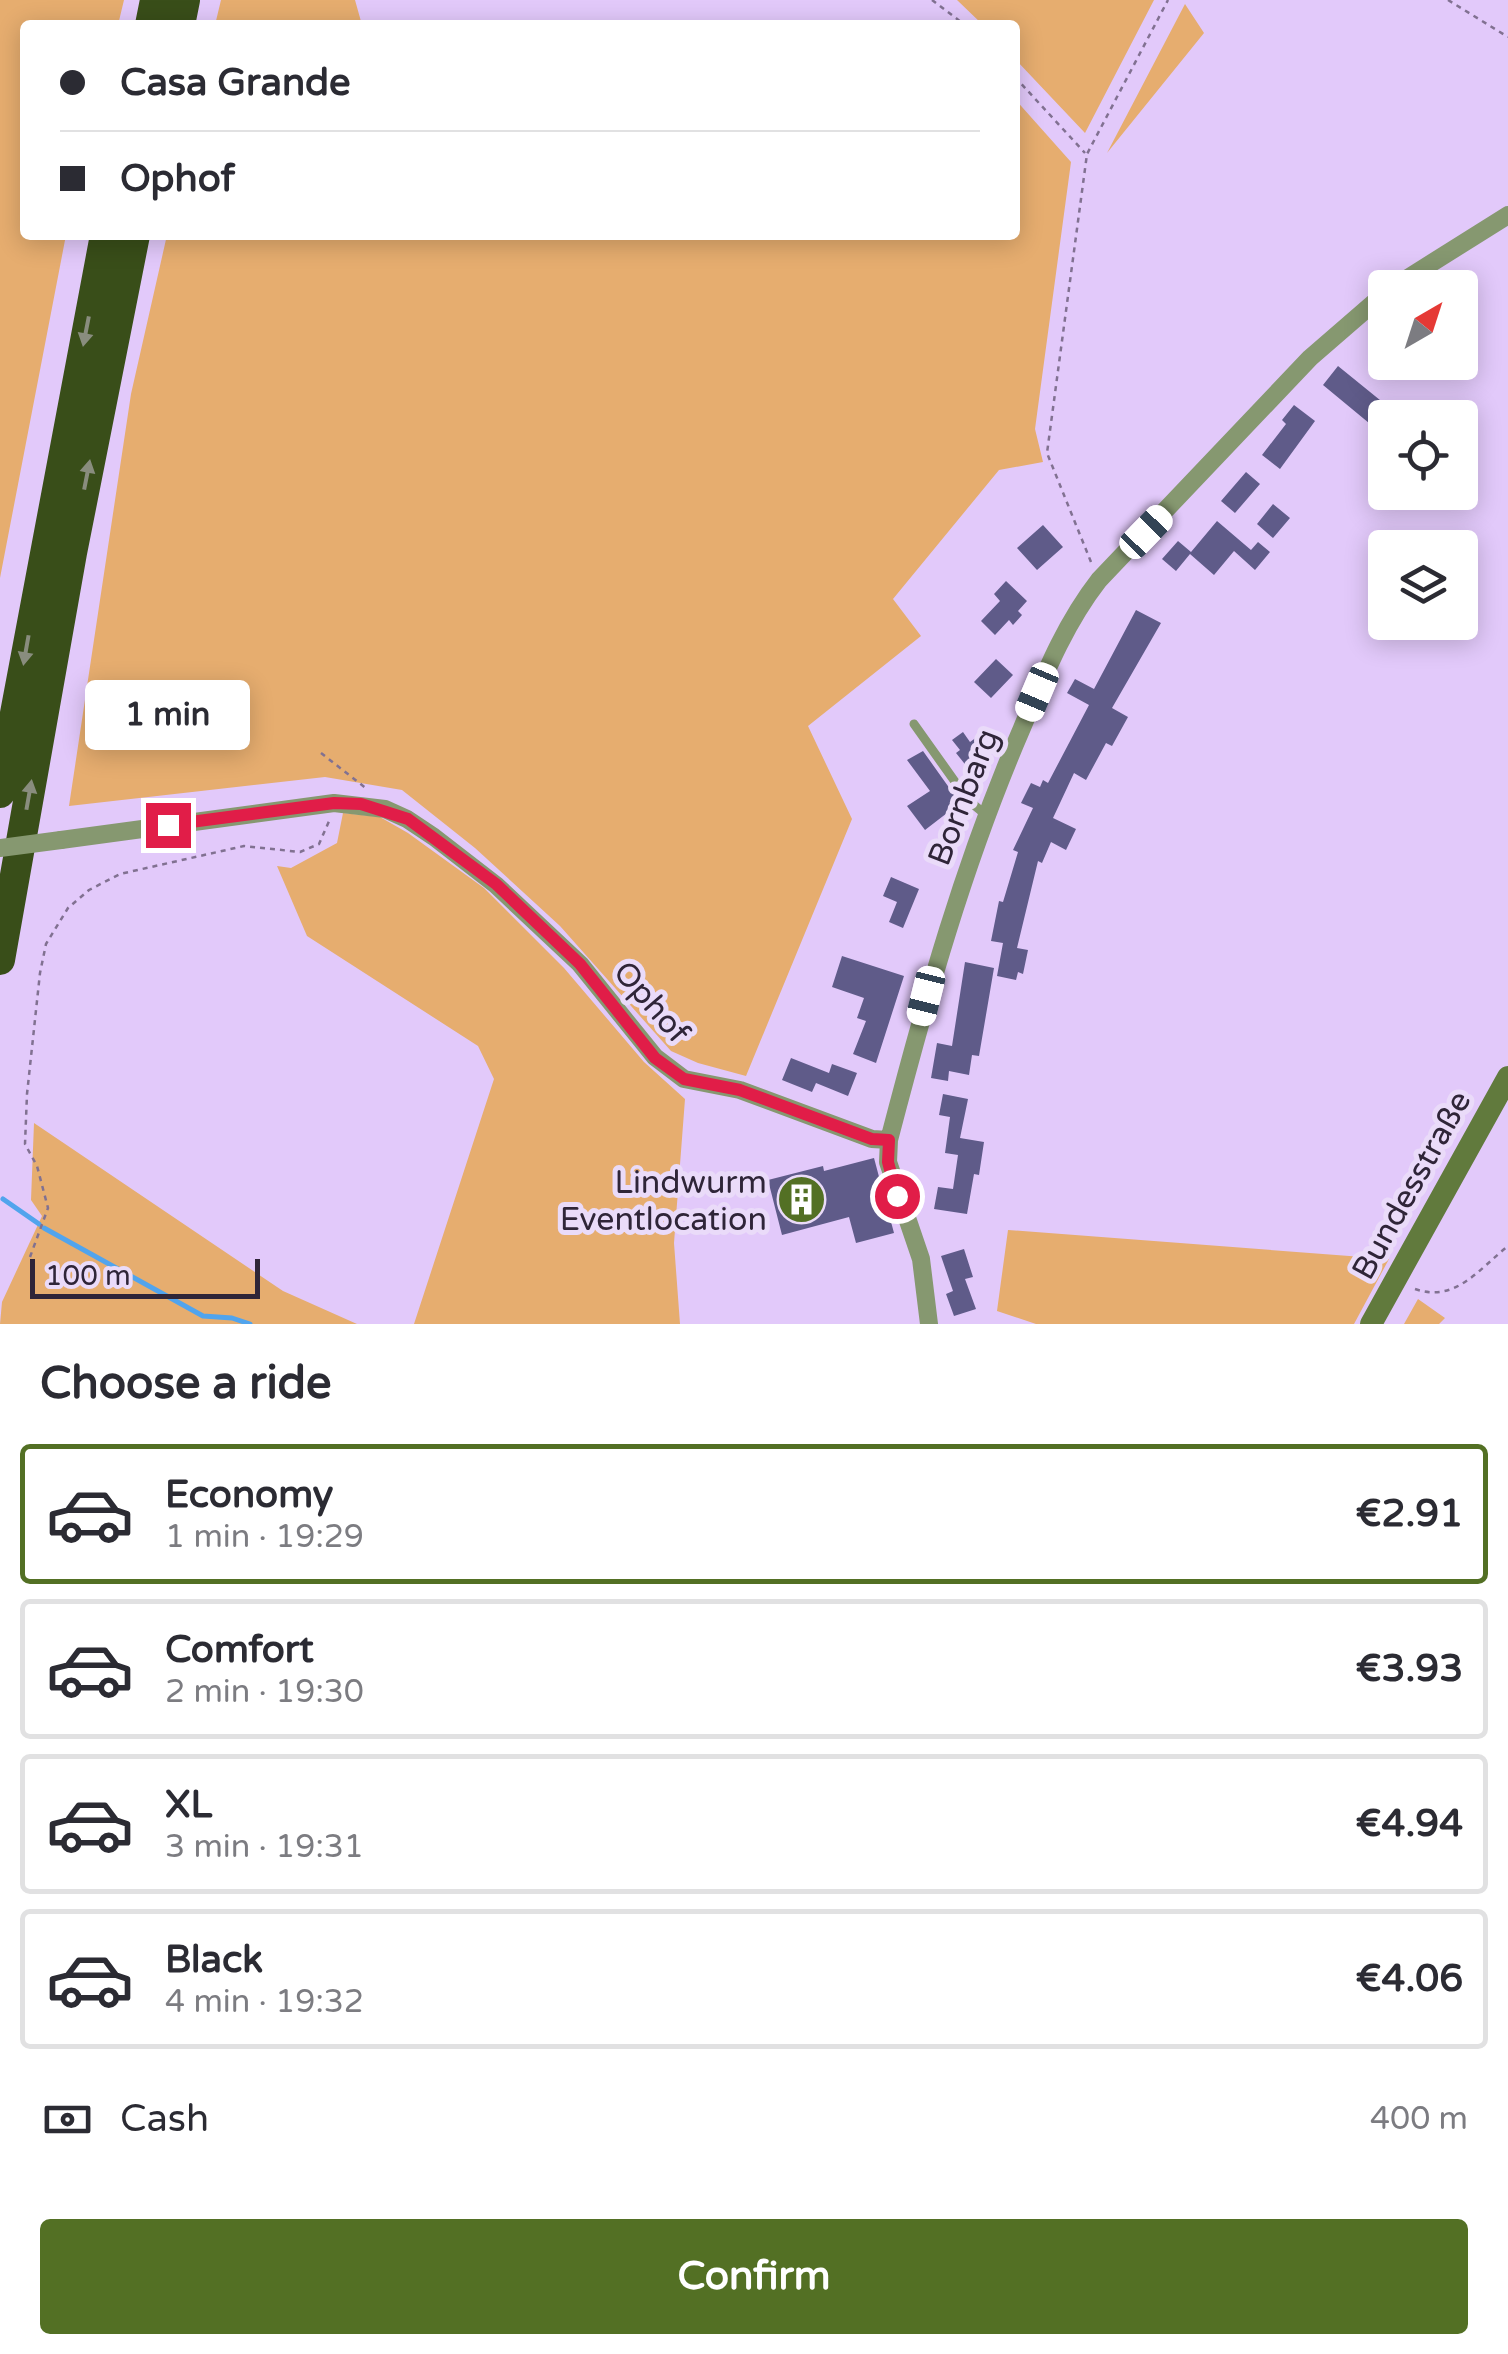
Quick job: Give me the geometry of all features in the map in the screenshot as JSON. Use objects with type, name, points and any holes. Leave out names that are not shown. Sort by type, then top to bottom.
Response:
[{"type":"highway","points":[[0,793],[104,240]]},
{"type":"highway","points":[[0,960],[72,554],[134,240]]},
{"type":"street","points":[[1420,270],[1508,214]]},
{"type":"street","name":"Bornbarg","points":[[929,1324],[920,1259],[888,1162],[889,1140],[936,960],[986,815],[1052,657],[1074,612],[1099,580],[1310,358],[1368,307]]},
{"type":"street","name":"Ophof","points":[[0,848],[334,803],[361,804],[408,819],[496,884],[580,964],[655,1058],[684,1079],[740,1090],[872,1139],[889,1140]]},
{"type":"street","name":"Bundesstraße","points":[[1372,1324],[1508,1077]]},
{"type":"lane","points":[[914,724],[973,806],[986,815]]},
{"type":"path","points":[[932,0],[958,20]]},
{"type":"path","points":[[1099,580],[1047,453],[1087,154],[1168,0]]},
{"type":"path","points":[[1448,0],[1508,37]]},
{"type":"path","points":[[1020,82],[1087,154]]},
{"type":"path","points":[[320,753],[378,797]]},
{"type":"path","points":[[30,1257],[48,1208],[37,1166],[25,1144],[40,973],[46,944],[68,908],[88,890],[120,874],[244,846],[300,852],[319,844],[334,803]]},
{"type":"path","points":[[1396,1279],[1434,1296],[1452,1291],[1508,1246]]},
{"type":"shaded area","points":[[0,0],[124,0],[119,20],[20,20],[20,240],[65,240],[0,578]]},
{"type":"shaded area","points":[[221,0],[355,0],[361,20],[216,20]]},
{"type":"shaded area","points":[[957,0],[1154,0],[1085,133],[1020,64],[1020,20],[978,20]]},
{"type":"shaded area","points":[[1185,4],[1204,33],[1107,153]]},
{"type":"shaded area","points":[[1020,105],[1071,162],[1035,429],[1043,462],[999,470],[893,599],[921,636],[808,726],[852,819],[746,1076],[671,1051],[560,926],[475,848],[402,790],[325,777],[69,806],[131,394],[166,240],[1020,240]]},
{"type":"shaded area","points":[[343,813],[380,817],[484,888],[564,968],[644,1062],[685,1099],[674,1243],[680,1324],[414,1324],[494,1079],[478,1046],[307,936],[277,866],[291,868],[337,843]]},
{"type":"shaded area","points":[[34,1123],[283,1291],[357,1324],[0,1324],[2,1302],[42,1216],[31,1200]]},
{"type":"shaded area","points":[[1008,1230],[1389,1259],[1354,1324],[1036,1324],[997,1311]]},
{"type":"shaded area","points":[[1418,1299],[1445,1318],[1439,1324],[1404,1324]]},
{"type":"building","points":[[1338,366],[1380,400],[1368,400],[1368,422],[1323,385]]},
{"type":"building","points":[[1294,405],[1315,421],[1280,469],[1262,455],[1286,424],[1282,420]]},
{"type":"building","points":[[1246,472],[1260,484],[1235,513],[1221,501]]},
{"type":"building","points":[[1273,504],[1290,518],[1273,538],[1257,524]]},
{"type":"building","points":[[1217,521],[1251,550],[1258,542],[1270,552],[1255,570],[1234,551],[1214,575],[1190,554],[1176,571],[1162,559],[1178,541],[1191,552]]},
{"type":"building","points":[[1043,525],[1063,547],[1037,570],[1017,548]]},
{"type":"building","points":[[1006,581],[1027,601],[1013,625],[1009,620],[995,635],[981,621],[1000,601],[994,594]]},
{"type":"building","points":[[1136,610],[1161,623],[1112,708],[1128,717],[1112,746],[1106,743],[1086,780],[1074,773],[1053,818],[1076,829],[1066,850],[1051,842],[1042,863],[1038,861],[1017,948],[1028,950],[1023,974],[1018,972],[1016,980],[997,976],[1003,943],[991,941],[999,901],[1003,902],[1018,852],[1013,850],[1033,808],[1021,803],[1031,783],[1040,787],[1043,780],[1048,783],[1089,705],[1067,693],[1075,679],[1094,689]]},
{"type":"building","points":[[996,659],[1013,675],[991,698],[974,682]]},
{"type":"building","points":[[963,732],[970,742],[977,737],[989,753],[968,768],[952,740]]},
{"type":"building","points":[[923,751],[960,803],[925,830],[907,806],[930,791],[907,760]]},
{"type":"building","points":[[891,877],[919,889],[903,928],[889,922],[897,902],[883,896]]},
{"type":"building","points":[[842,956],[904,976],[876,1063],[853,1054],[866,1021],[857,1018],[864,998],[832,987]]},
{"type":"building","points":[[965,962],[994,968],[979,1056],[972,1055],[969,1075],[949,1071],[948,1081],[931,1078],[937,1043],[952,1046]]},
{"type":"building","points":[[791,1058],[829,1073],[832,1064],[857,1073],[848,1096],[816,1083],[812,1092],[782,1080]]},
{"type":"building","points":[[943,1094],[968,1099],[960,1138],[984,1142],[967,1214],[934,1209],[938,1187],[953,1189],[958,1155],[945,1153],[950,1117],[939,1115]]},
{"type":"building","points":[[874,1158],[894,1233],[856,1243],[849,1217],[782,1235],[768,1180]]},
{"type":"building","points":[[964,1249],[973,1277],[965,1279],[976,1309],[954,1316],[946,1294],[953,1291],[941,1256]]},
{"type":"waterway","points":[[3,1199],[39,1224]]},
{"type":"waterway","points":[[44,1228],[203,1316],[250,1324]]},
{"type":"place","name":"Lindwurm Eventlocation","points":[[802,1200]]},
{"type":"route","points":[[168,825],[334,803],[361,804],[408,819],[496,884],[580,964],[655,1058],[684,1079],[740,1090],[872,1139],[889,1140],[888,1162],[897,1196]]}]
